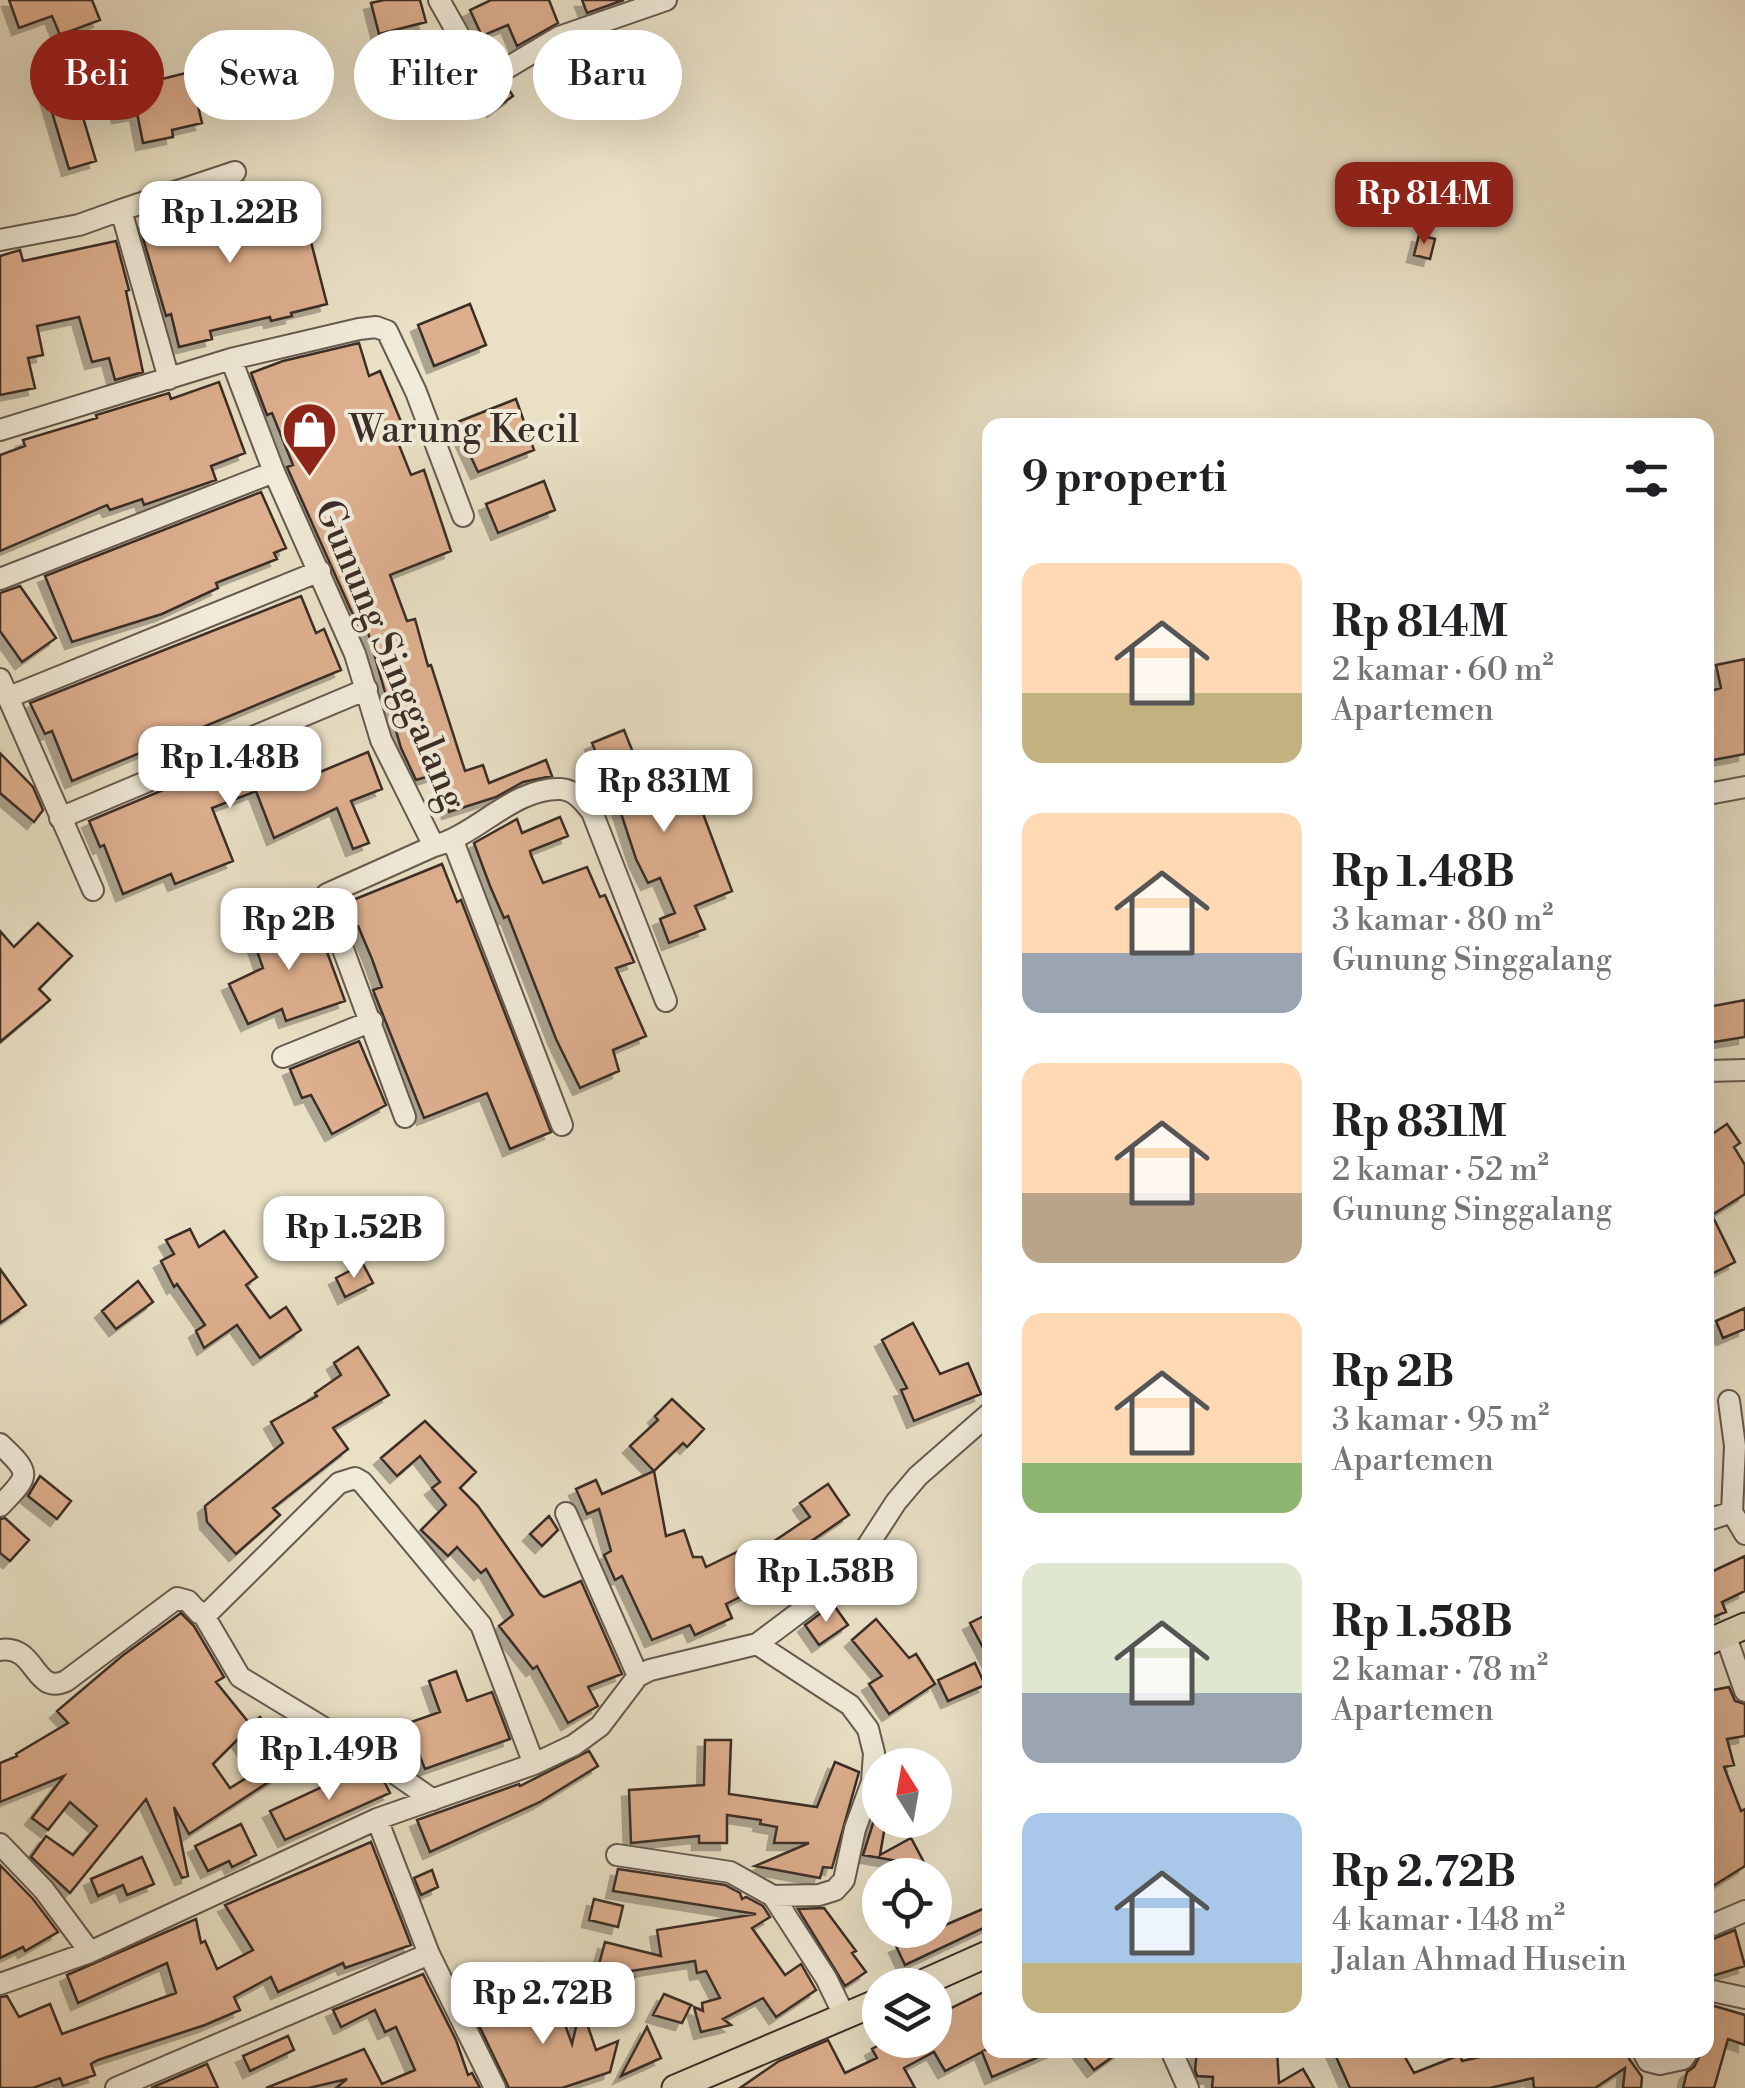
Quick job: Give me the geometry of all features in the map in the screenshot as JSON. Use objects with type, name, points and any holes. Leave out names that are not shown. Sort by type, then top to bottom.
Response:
[{"type":"main road","points":[[952,1970],[982,1957]]},
{"type":"main road","points":[[675,2088],[862,2010]]},
{"type":"street","points":[[438,0],[474,62],[490,72],[502,71],[559,37],[666,0]]},
{"type":"street","points":[[0,240],[79,225],[235,172]]},
{"type":"street","points":[[120,210],[169,379]]},
{"type":"street","points":[[0,430],[231,359],[376,328],[386,331],[416,392],[462,516]]},
{"type":"street","name":"Gunung Singgalang","points":[[231,359],[274,472],[320,571],[367,689],[381,740],[444,843],[538,793],[564,789],[580,797],[592,812],[666,1001]]},
{"type":"street","points":[[0,579],[274,472]]},
{"type":"street","points":[[93,890],[5,688],[320,571]]},
{"type":"street","points":[[60,818],[367,689]]},
{"type":"street","points":[[1714,793],[1745,787]]},
{"type":"street","points":[[404,1117],[326,903],[327,894],[444,843],[562,1125]]},
{"type":"street","points":[[283,1056],[372,1021]]},
{"type":"street","points":[[1714,1070],[1745,1070]]},
{"type":"street","points":[[1729,1401],[1735,1446],[1732,1512],[1745,1534]]},
{"type":"street","points":[[0,1984],[90,1952],[377,1819],[534,1764],[600,1726],[638,1676],[690,1658],[757,1644],[833,1587],[859,1559],[918,1476],[982,1420]]},
{"type":"street","points":[[0,1444],[24,1467],[26,1475],[0,1506]]},
{"type":"street","points":[[202,1614],[216,1606],[339,1483],[355,1478],[481,1625],[534,1764]]},
{"type":"street","points":[[1714,1518],[1732,1512]]},
{"type":"street","points":[[566,1513],[638,1676]]},
{"type":"street","points":[[0,1650],[14,1648],[21,1652],[45,1682],[58,1685],[177,1598],[188,1601],[202,1614],[240,1677],[370,1756],[433,1800]]},
{"type":"street","points":[[1726,1634],[1745,1690]]},
{"type":"street","points":[[757,1644],[850,1705],[868,1730],[874,1754],[872,1782],[855,1829],[844,1880],[835,1890],[819,1895],[773,1896]]},
{"type":"street","points":[[377,1819],[430,1954],[495,2088]]},
{"type":"street","points":[[0,1844],[44,1890],[90,1952]]},
{"type":"street","points":[[617,1854],[730,1872],[773,1896],[826,1978],[845,2017]]},
{"type":"street","points":[[1714,1924],[1745,1911]]},
{"type":"street","points":[[116,2088],[430,1954]]},
{"type":"street","points":[[1714,1991],[1745,1998]]},
{"type":"street","points":[[1175,2058],[1188,2088]]},
{"type":"street","points":[[1647,2058],[1660,2064],[1683,2058]]},
{"type":"building","points":[[9,0],[92,0],[100,20],[73,30],[58,30],[52,16],[19,28]]},
{"type":"building","points":[[420,0],[426,22],[378,30],[371,3]]},
{"type":"building","points":[[491,0],[549,0],[558,23],[546,30],[533,30],[533,37],[517,46],[508,25],[479,30],[470,10]]},
{"type":"building","points":[[582,0],[624,0],[587,13]]},
{"type":"building","points":[[184,74],[184,120],[202,123],[172,130],[173,137],[143,143],[138,120],[164,120],[164,78]]},
{"type":"building","points":[[54,120],[84,120],[96,161],[69,169]]},
{"type":"building","points":[[244,182],[248,198],[276,191],[288,243],[310,238],[327,304],[271,321],[270,317],[210,331],[212,339],[179,347],[140,228],[158,224],[156,213],[174,207],[177,218],[213,210],[211,205],[232,200],[229,188]]},
{"type":"building","points":[[1419,235],[1435,239],[1430,259],[1414,255]]},
{"type":"building","points":[[116,241],[143,372],[115,380],[109,358],[92,362],[79,317],[37,326],[43,355],[28,358],[35,388],[0,395],[0,256],[20,250],[23,261]]},
{"type":"building","points":[[470,304],[486,345],[434,366],[418,325]]},
{"type":"building","points":[[359,343],[369,376],[380,371],[407,436],[397,440],[411,475],[424,470],[451,551],[390,575],[407,621],[415,619],[465,771],[483,765],[489,783],[546,760],[552,776],[523,782],[496,797],[449,812],[436,774],[416,780],[401,748],[367,629],[361,631],[350,608],[287,467],[293,465],[272,413],[267,415],[251,373]]},
{"type":"building","points":[[219,382],[245,453],[211,466],[216,480],[144,505],[142,499],[110,510],[107,505],[0,551],[0,455],[25,446],[23,440],[97,418],[96,415],[169,393],[171,399]]},
{"type":"building","points":[[516,399],[534,450],[478,472],[455,423]]},
{"type":"building","points":[[544,481],[555,510],[498,533],[486,504]]},
{"type":"building","points":[[261,492],[286,548],[274,553],[277,559],[216,583],[218,588],[162,614],[72,642],[45,576]]},
{"type":"building","points":[[20,586],[56,638],[22,662],[0,631],[0,593]]},
{"type":"building","points":[[301,596],[316,633],[324,629],[341,670],[72,781],[52,731],[45,734],[30,703]]},
{"type":"building","points":[[1745,659],[1745,754],[1714,760],[1714,690],[1721,688],[1716,665]]},
{"type":"building","points":[[624,730],[636,760],[653,754],[666,785],[673,782],[684,809],[699,803],[732,891],[695,906],[705,929],[669,943],[660,919],[675,913],[660,878],[648,883],[636,859],[592,743]]},
{"type":"building","points":[[304,731],[320,772],[368,752],[382,789],[351,801],[369,843],[353,849],[337,808],[274,838],[256,791],[212,808],[233,861],[175,884],[171,874],[123,894],[104,845],[100,847],[89,821]]},
{"type":"building","points":[[0,753],[33,787],[43,810],[34,822],[0,793]]},
{"type":"building","points":[[560,817],[568,836],[530,851],[531,855],[543,883],[587,867],[600,897],[605,895],[634,962],[616,968],[646,1036],[613,1050],[619,1071],[580,1088],[474,843],[517,819],[522,833]]},
{"type":"building","points":[[442,864],[457,902],[461,900],[551,1132],[510,1149],[487,1093],[424,1118],[373,990],[382,987],[372,959],[358,926],[351,926],[343,904]]},
{"type":"building","points":[[312,911],[345,1001],[286,1021],[282,1009],[248,1024],[229,984],[263,968],[251,934]]},
{"type":"building","points":[[38,923],[72,956],[39,989],[50,1000],[0,1042],[0,931],[14,947]]},
{"type":"building","points":[[1745,1000],[1745,1037],[1714,1042],[1714,1006]]},
{"type":"building","points":[[359,1041],[386,1105],[332,1134],[311,1095],[302,1098],[290,1069]]},
{"type":"building","points":[[1727,1124],[1740,1143],[1734,1147],[1745,1165],[1745,1194],[1714,1214],[1714,1133]]},
{"type":"building","points":[[1714,1219],[1735,1262],[1714,1273]]},
{"type":"building","points":[[190,1229],[199,1247],[224,1231],[257,1277],[246,1285],[270,1318],[286,1307],[301,1330],[260,1358],[237,1325],[204,1348],[196,1331],[205,1325],[177,1284],[174,1287],[161,1261],[174,1254],[166,1240]]},
{"type":"building","points":[[363,1264],[373,1283],[345,1297],[336,1278]]},
{"type":"building","points":[[0,1269],[26,1305],[0,1323]]},
{"type":"building","points":[[138,1281],[153,1302],[116,1329],[102,1311]]},
{"type":"building","points":[[1745,1308],[1745,1329],[1723,1338],[1716,1321]]},
{"type":"building","points":[[913,1323],[940,1374],[968,1363],[981,1394],[914,1421],[901,1390],[907,1388],[882,1340]]},
{"type":"building","points":[[358,1347],[389,1395],[333,1428],[348,1449],[273,1508],[280,1515],[236,1554],[207,1522],[205,1506],[283,1443],[271,1422],[317,1396],[315,1393],[341,1375],[334,1363]]},
{"type":"building","points":[[672,1399],[704,1429],[654,1471],[630,1446],[658,1420],[655,1416]]},
{"type":"building","points":[[425,1421],[476,1472],[460,1488],[478,1506],[540,1594],[544,1597],[581,1581],[622,1674],[588,1687],[598,1706],[568,1723],[537,1666],[533,1669],[499,1626],[513,1615],[486,1569],[481,1573],[457,1547],[448,1556],[421,1530],[446,1505],[432,1488],[440,1482],[420,1456],[397,1476],[381,1458]]},
{"type":"building","points":[[654,1471],[666,1536],[684,1530],[693,1557],[702,1557],[706,1567],[743,1549],[749,1558],[810,1517],[800,1503],[828,1484],[849,1515],[807,1544],[812,1551],[764,1585],[726,1604],[732,1618],[695,1635],[690,1625],[652,1640],[622,1576],[615,1580],[604,1555],[611,1551],[599,1509],[587,1514],[576,1489],[596,1480],[602,1494]]},
{"type":"building","points":[[40,1476],[71,1501],[57,1519],[28,1496]]},
{"type":"building","points":[[549,1516],[558,1530],[542,1546],[530,1534]]},
{"type":"building","points":[[5,1518],[29,1540],[10,1561],[0,1553],[0,1519]]},
{"type":"building","points":[[1745,1556],[1745,1591],[1722,1602],[1726,1612],[1714,1617],[1714,1571]]},
{"type":"building","points":[[833,1604],[848,1625],[819,1645],[805,1625]]},
{"type":"building","points":[[181,1613],[194,1626],[224,1677],[216,1682],[250,1724],[260,1717],[272,1735],[282,1719],[306,1733],[288,1760],[293,1766],[189,1834],[174,1807],[188,1876],[182,1878],[146,1799],[70,1893],[31,1857],[46,1836],[73,1855],[97,1826],[70,1802],[48,1830],[32,1818],[64,1776],[0,1802],[0,1763],[68,1723],[57,1711]],"holes":[[[238,1739],[259,1770],[230,1788],[213,1764]]]},
{"type":"building","points":[[982,1617],[982,1646],[970,1623]]},
{"type":"building","points":[[876,1619],[909,1658],[916,1654],[935,1684],[889,1714],[869,1684],[882,1676],[852,1640]]},
{"type":"building","points":[[975,1663],[982,1686],[948,1701],[938,1680]]},
{"type":"building","points":[[456,1671],[467,1701],[492,1692],[510,1739],[425,1769],[417,1749],[395,1757],[382,1747],[377,1734],[440,1712],[429,1681]]},
{"type":"building","points":[[1729,1687],[1735,1701],[1745,1704],[1745,1736],[1727,1739],[1734,1765],[1724,1767],[1741,1811],[1745,1809],[1745,1866],[1714,1885],[1714,1690]]},
{"type":"building","points":[[705,1740],[731,1740],[729,1794],[817,1807],[835,1762],[859,1772],[832,1868],[823,1867],[820,1878],[755,1866],[809,1843],[774,1843],[777,1827],[760,1824],[761,1820],[727,1815],[727,1843],[699,1843],[699,1836],[631,1843],[629,1790],[704,1785]]},
{"type":"building","points":[[589,1751],[598,1766],[540,1802],[430,1852],[417,1820],[520,1786]]},
{"type":"building","points":[[363,1768],[385,1783],[390,1793],[285,1840],[270,1811]]},
{"type":"building","points":[[241,1824],[256,1855],[232,1867],[229,1861],[208,1871],[195,1846]]},
{"type":"building","points":[[868,1838],[883,1838],[880,1855],[911,1838],[922,1858],[880,1858],[863,1855]]},
{"type":"building","points":[[371,1842],[411,1945],[345,1968],[343,1963],[278,1992],[271,1977],[234,1997],[240,2010],[98,2060],[91,2064],[95,2075],[63,2086],[60,2078],[33,2088],[0,2088],[0,1997],[7,1996],[19,2017],[50,2004],[62,2034],[176,1993],[167,1963],[78,2003],[67,1975],[196,1919],[201,1943],[205,1941],[217,1969],[253,1950],[225,1905]]},
{"type":"building","points":[[142,1857],[154,1884],[127,1895],[123,1885],[98,1896],[91,1879]]},
{"type":"building","points":[[0,1865],[58,1932],[25,1951],[23,1947],[0,1958]]},
{"type":"building","points":[[618,1869],[725,1885],[740,1893],[742,1899],[746,1897],[763,1906],[770,1917],[752,1928],[785,1975],[801,1964],[816,1990],[776,2017],[763,1998],[723,2019],[731,2025],[701,2032],[694,2007],[703,2011],[702,2003],[720,1998],[706,1971],[697,1973],[695,1961],[625,1972],[634,1977],[626,2008],[583,1997],[588,1981],[594,1983],[605,1942],[661,1956],[657,1930],[756,1914],[613,1891]]},
{"type":"building","points":[[432,1870],[438,1887],[421,1895],[414,1878]]},
{"type":"building","points":[[594,1899],[623,1906],[618,1927],[589,1920]]},
{"type":"building","points":[[824,1908],[856,1951],[852,1953],[863,1968],[862,1975],[845,1986],[798,1909]]},
{"type":"building","points":[[982,1909],[982,1929],[952,1943],[952,1922]]},
{"type":"building","points":[[1735,1930],[1745,1966],[1714,1975],[1714,1939]]},
{"type":"building","points":[[897,1948],[941,1948],[905,1965]]},
{"type":"building","points":[[423,1974],[456,2040],[468,2075],[472,2073],[480,2088],[336,2088],[347,2079],[309,2088],[266,2088],[364,2049],[382,2084],[415,2070],[396,2027],[385,2032],[375,2010],[341,2027],[333,2010]]},
{"type":"building","points":[[982,1993],[982,2052],[945,2071],[937,2058],[952,2058],[952,2008]]},
{"type":"building","points":[[664,1994],[691,2005],[682,2023],[653,2015]]},
{"type":"building","points":[[555,1996],[572,2044],[581,2006],[596,2050],[618,2041],[610,2072],[562,2088],[509,2088],[474,2015],[490,2007],[495,2017]]},
{"type":"building","points":[[1714,2006],[1745,2015],[1745,2045],[1728,2039],[1714,2088],[1683,2088],[1687,2072],[1699,2058],[1714,2058]]},
{"type":"building","points":[[647,2027],[661,2058],[621,2076]]},
{"type":"building","points":[[288,2036],[294,2050],[250,2071],[243,2056]]},
{"type":"building","points":[[828,2040],[845,2073],[877,2058],[923,2058],[904,2068],[915,2088],[740,2088],[779,2061]]},
{"type":"building","points":[[984,2058],[1036,2058],[992,2077]]},
{"type":"building","points":[[1085,2058],[1111,2058],[1094,2070]]},
{"type":"building","points":[[1196,2058],[1277,2058],[1279,2083],[1303,2069],[1314,2088],[1212,2088],[1213,2077],[1197,2076]]},
{"type":"building","points":[[1337,2058],[1406,2058],[1414,2073],[1452,2058],[1629,2058],[1642,2077],[1641,2088],[1623,2088],[1625,2068],[1595,2088],[1534,2088],[1533,2078],[1490,2088],[1350,2088]]},
{"type":"building","points":[[207,2064],[218,2088],[151,2088]]},
{"type":"place","name":"Warung Kecil","points":[[310,479]]}]
